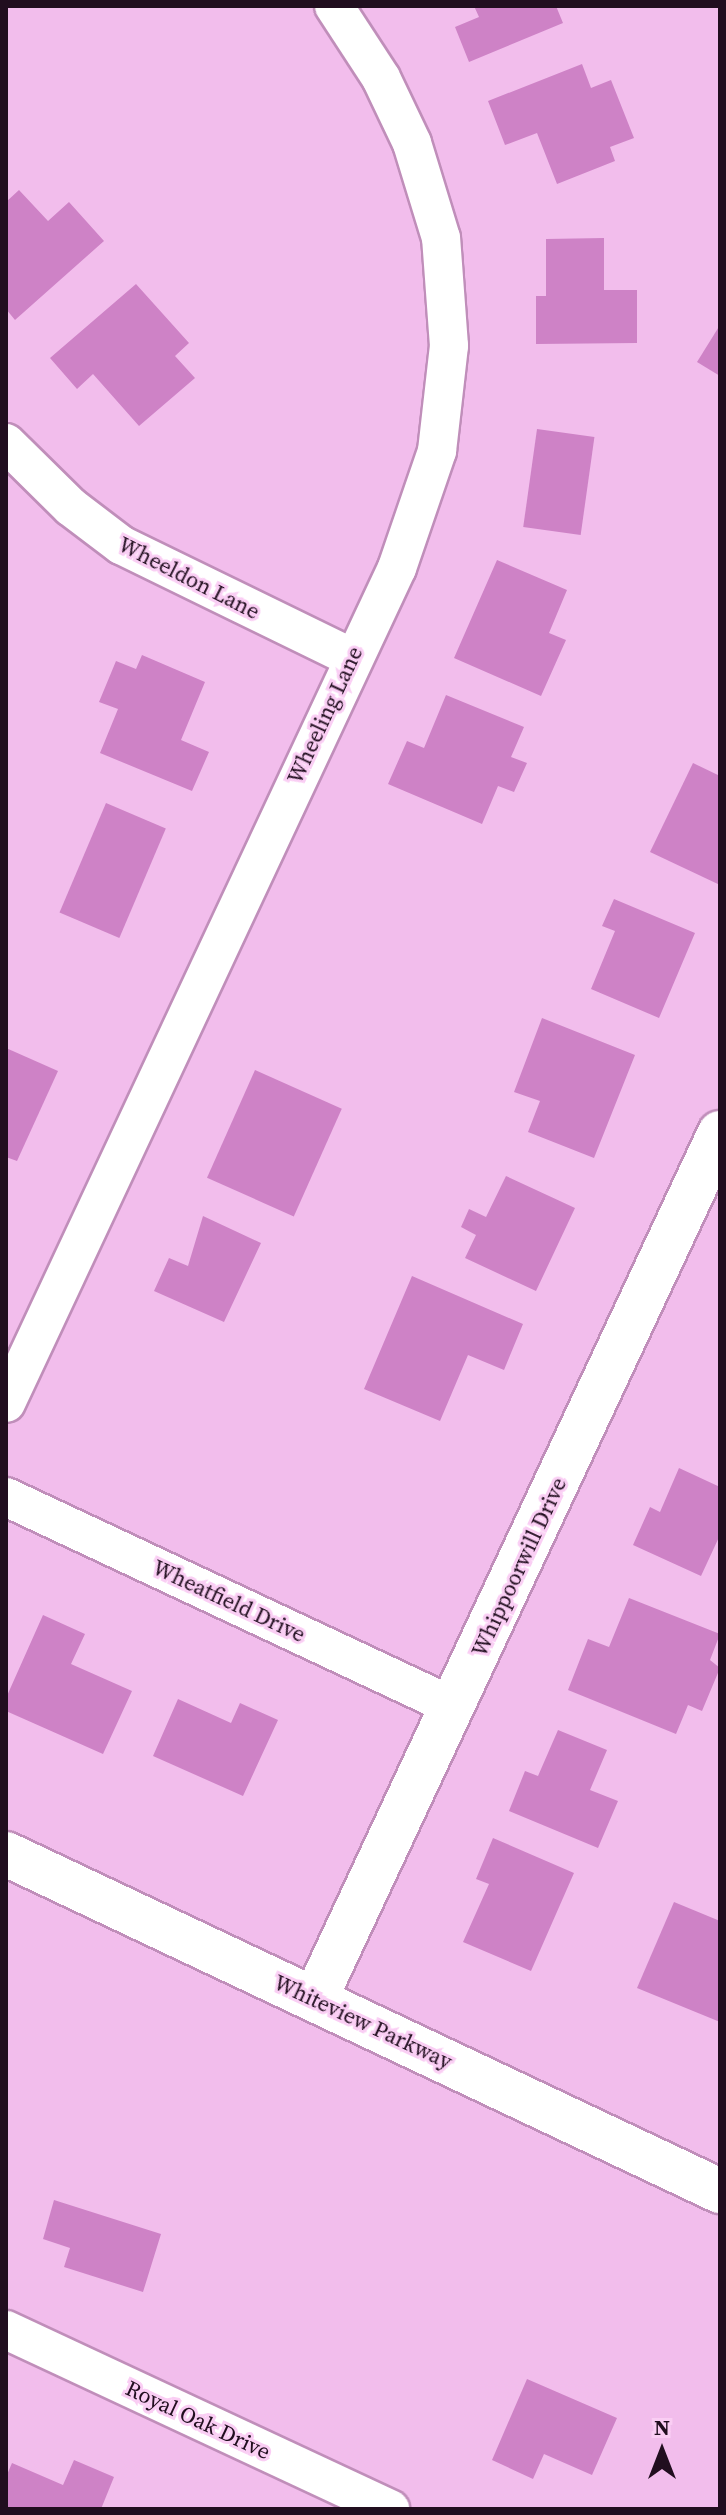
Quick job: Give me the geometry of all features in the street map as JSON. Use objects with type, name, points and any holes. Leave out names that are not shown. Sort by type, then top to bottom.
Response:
[{"type":"street","name":"Wheeling Lane","points":[[6,1403],[351,657],[397,568],[429,485],[444,417],[449,346],[442,249],[424,173],[381,78],[334,6]]},
{"type":"street","name":"Wheeldon Lane","points":[[6,443],[71,507],[121,545],[351,657]]},
{"type":"street","name":"Whippoorwill Drive","points":[[315,1999],[720,1133]]},
{"type":"street","name":"Wheatfield Drive","points":[[6,1497],[453,1706]]},
{"type":"street","name":"Whiteview Parkway","points":[[6,1854],[720,2191]]},
{"type":"street","name":"Royal Oak Drive","points":[[6,2330],[390,2509]]},
{"type":"building","points":[[474,6],[556,6],[563,23],[469,62],[455,27],[479,17]]},
{"type":"building","points":[[582,64],[591,88],[611,80],[634,138],[610,147],[615,161],[557,184],[537,133],[505,145],[488,101]]},
{"type":"building","points":[[19,190],[48,221],[69,202],[104,241],[15,320],[6,309],[6,202]]},
{"type":"building","points":[[604,238],[604,290],[637,290],[637,343],[536,344],[536,296],[546,296],[546,239]]},
{"type":"building","points":[[136,284],[189,343],[175,356],[195,378],[139,426],[93,374],[77,389],[50,358]]},
{"type":"building","points":[[720,325],[720,376],[697,362]]},
{"type":"building","points":[[537,429],[594,437],[581,535],[523,527]]},
{"type":"building","points":[[497,560],[567,590],[549,633],[566,640],[541,696],[454,658]]},
{"type":"building","points":[[142,655],[205,682],[181,740],[209,752],[192,791],[100,753],[118,709],[99,702],[116,661],[136,669]]},
{"type":"building","points":[[446,695],[524,727],[511,757],[527,763],[514,792],[498,786],[482,824],[388,784],[407,741],[424,748]]},
{"type":"building","points":[[693,763],[720,776],[720,885],[650,852]]},
{"type":"building","points":[[106,803],[166,828],[119,938],[60,913]]},
{"type":"building","points":[[614,899],[695,933],[659,1018],[591,989],[615,931],[602,926]]},
{"type":"building","points":[[542,1018],[635,1055],[594,1158],[528,1132],[540,1101],[514,1092]]},
{"type":"building","points":[[6,1048],[58,1071],[17,1161],[6,1157]]},
{"type":"building","points":[[255,1070],[342,1109],[294,1216],[207,1178]]},
{"type":"building","points":[[506,1176],[575,1208],[536,1291],[465,1258],[476,1235],[461,1227],[469,1209],[486,1217]]},
{"type":"building","points":[[203,1216],[261,1243],[224,1322],[154,1291],[169,1258],[188,1266]]},
{"type":"building","points":[[412,1276],[523,1324],[504,1370],[468,1355],[440,1421],[364,1389]]},
{"type":"building","points":[[679,1468],[720,1487],[720,1535],[701,1576],[633,1545],[650,1507],[660,1512]]},
{"type":"building","points":[[629,1598],[720,1634],[710,1660],[720,1668],[702,1711],[688,1705],[676,1734],[568,1690],[588,1639],[609,1647]]},
{"type":"building","points":[[43,1615],[85,1634],[71,1664],[132,1691],[103,1754],[6,1711],[6,1698]]},
{"type":"building","points":[[178,1699],[231,1723],[240,1703],[278,1720],[243,1796],[153,1756]]},
{"type":"building","points":[[558,1730],[607,1750],[590,1790],[618,1801],[598,1848],[509,1811],[525,1771],[538,1776]]},
{"type":"building","points":[[493,1838],[574,1873],[531,1971],[463,1942],[489,1884],[476,1879]]},
{"type":"building","points":[[674,1902],[720,1921],[720,2022],[637,1988]]},
{"type":"building","points":[[54,2200],[161,2234],[143,2292],[64,2267],[70,2248],[43,2239]]},
{"type":"building","points":[[527,2379],[617,2418],[592,2475],[544,2454],[533,2479],[492,2460]]},
{"type":"building","points":[[74,2460],[114,2477],[101,2509],[6,2509],[6,2477],[12,2463],[63,2485]]}]
